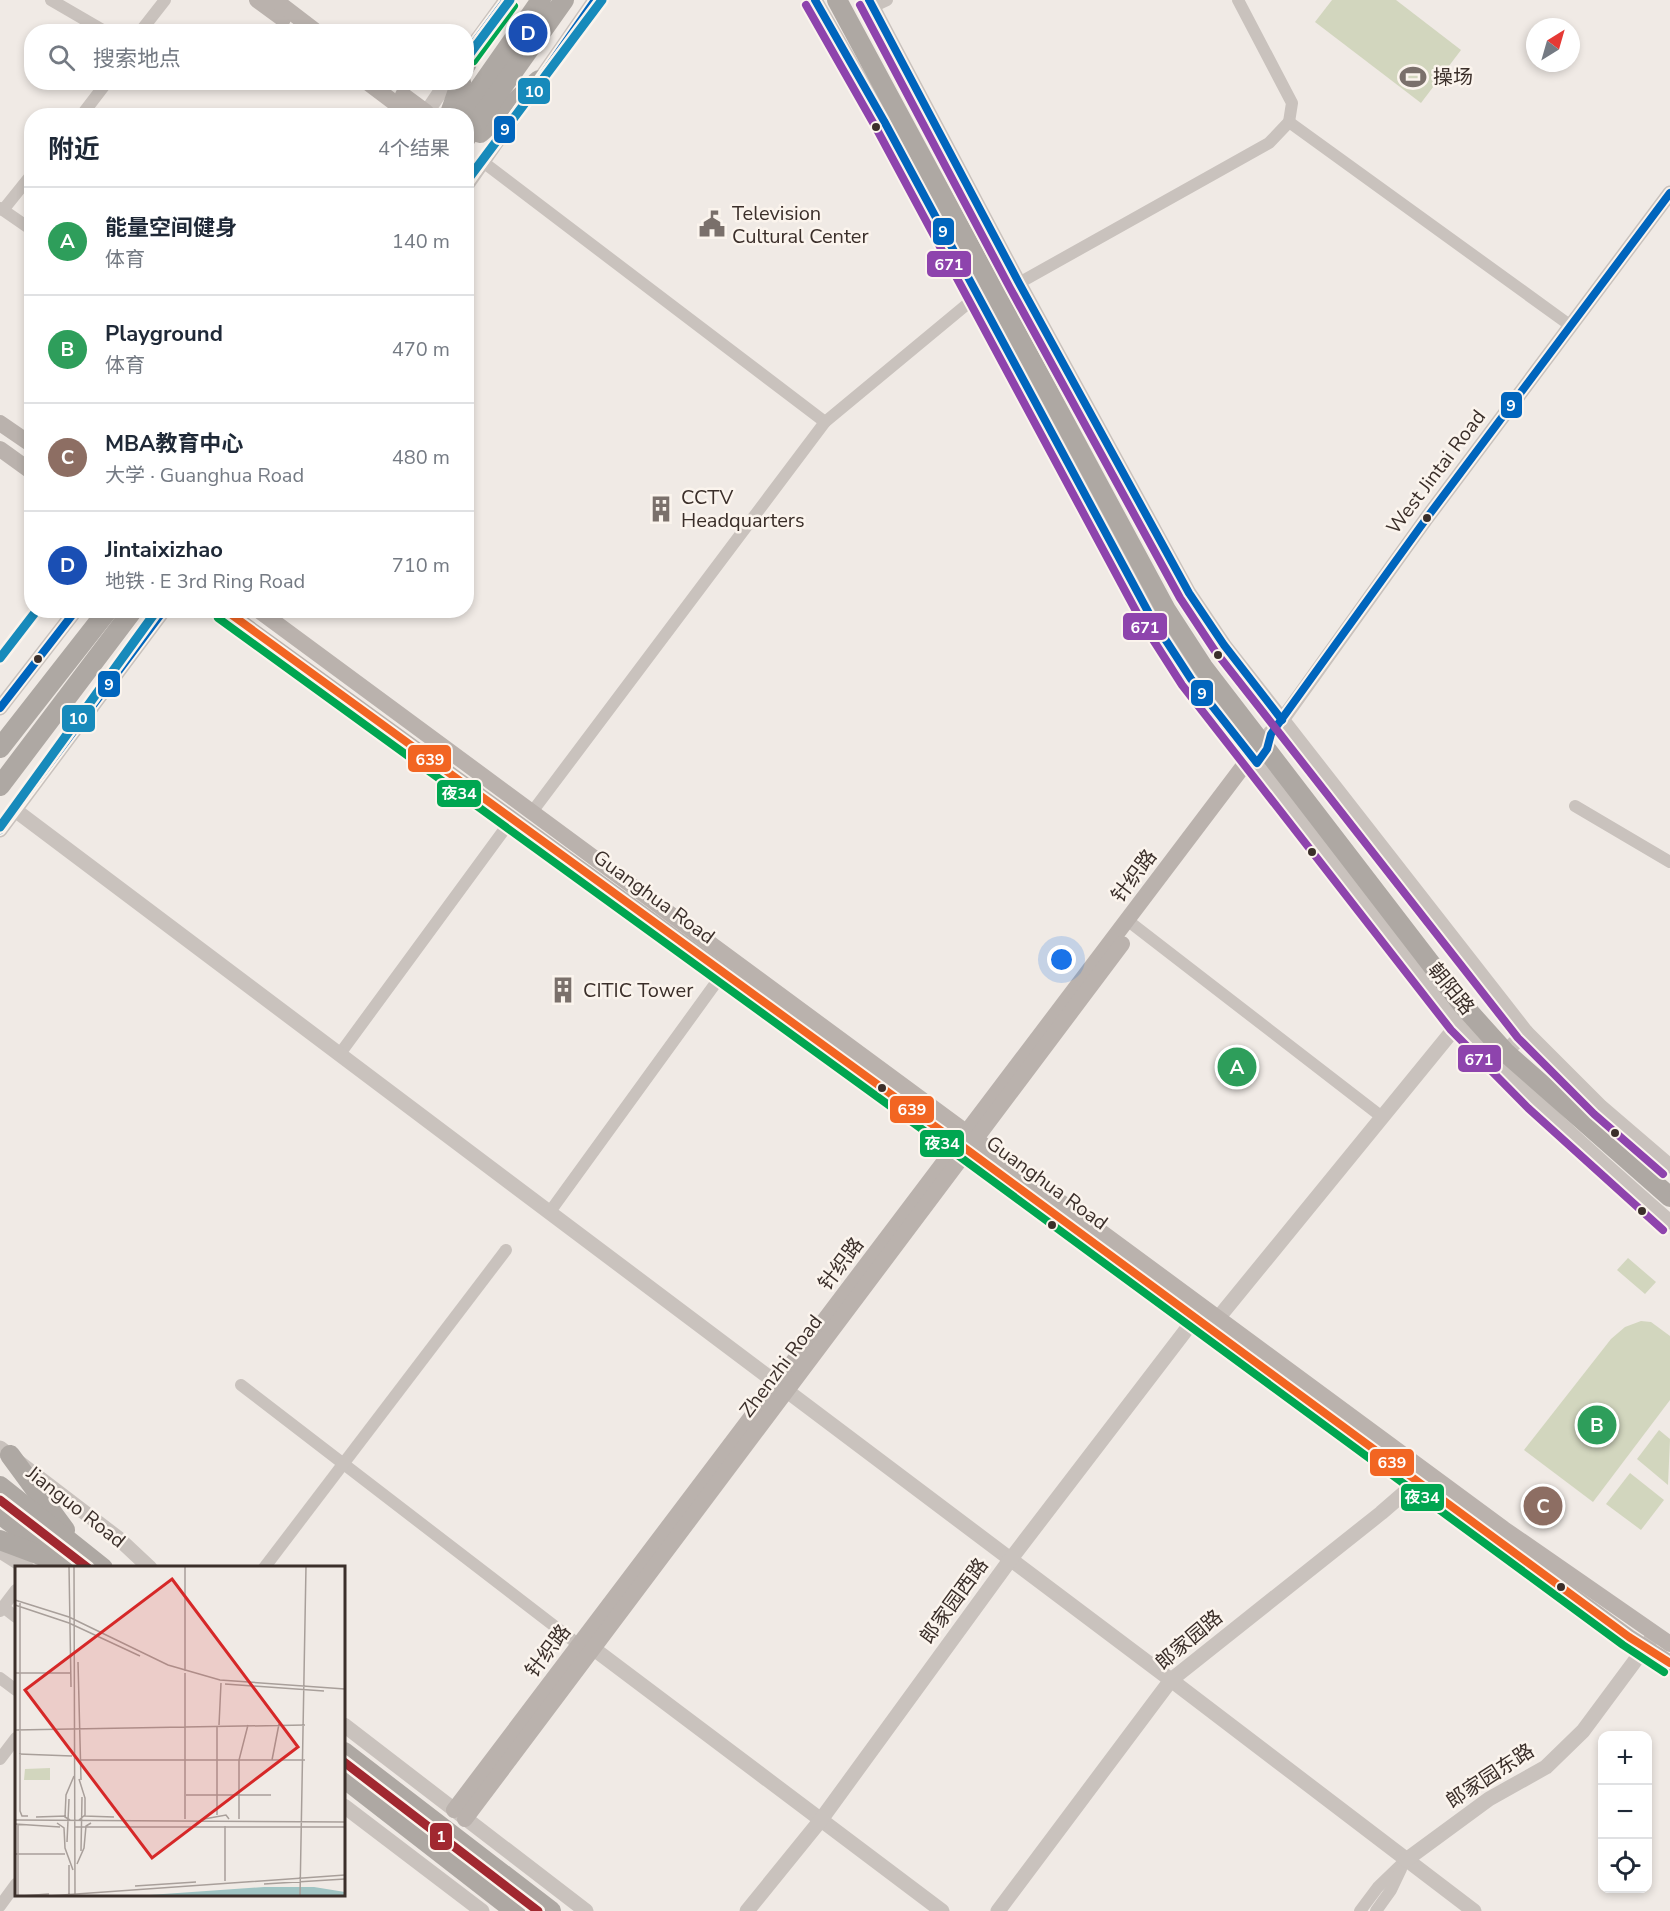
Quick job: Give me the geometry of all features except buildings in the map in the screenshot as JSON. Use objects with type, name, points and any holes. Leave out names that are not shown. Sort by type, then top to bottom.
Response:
[{"type":"highway","points":[[466,108],[541,0]]},
{"type":"highway","points":[[474,127],[564,0]]},
{"type":"highway","points":[[837,0],[1166,610],[1203,667],[1265,744]]},
{"type":"highway","name":"朝阳路","points":[[851,0],[1175,604],[1265,744],[1461,1003],[1670,1184]]},
{"type":"highway","points":[[474,138],[539,80]]},
{"type":"highway","points":[[452,108],[457,90]]},
{"type":"highway","points":[[0,748],[102,618]]},
{"type":"highway","points":[[0,784],[127,618]]},
{"type":"highway","name":"朝阳路","points":[[1510,1047],[1670,1197]]},
{"type":"highway","points":[[5,1452],[79,1549]]},
{"type":"highway","name":"Jianguo Road","points":[[0,1486],[102,1566]]},
{"type":"highway","points":[[49,1486],[102,1566]]},
{"type":"highway","points":[[0,1514],[67,1566]]},
{"type":"highway","points":[[0,1540],[67,1566]]},
{"type":"highway","points":[[345,1753],[551,1911]]},
{"type":"highway","points":[[345,1779],[515,1911]]},
{"type":"main road","points":[[257,0],[288,24]]},
{"type":"main road","points":[[274,0],[306,24]]},
{"type":"main road","points":[[380,90],[411,108]]},
{"type":"main road","points":[[395,90],[414,108]]},
{"type":"main road","points":[[0,423],[24,440]]},
{"type":"main road","points":[[0,449],[24,466]]},
{"type":"main road","name":"Guanghua Road","points":[[235,618],[723,973],[1219,1317],[1423,1477]]},
{"type":"main road","name":"Guanghua Road","points":[[269,618],[532,812],[1196,1317],[1650,1640],[1670,1663]]},
{"type":"main road","name":"Zhenzhi Road","points":[[459,1815],[968,1142],[1265,744]]},
{"type":"main road","name":"Guanghua Road","points":[[1650,1640],[1670,1644]]},
{"type":"street","points":[[51,0],[92,24]]},
{"type":"street","points":[[59,0],[100,24]]},
{"type":"street","points":[[147,24],[165,0]]},
{"type":"street","points":[[152,24],[170,0]]},
{"type":"street","points":[[474,47],[506,0]]},
{"type":"street","points":[[474,175],[595,0]]},
{"type":"street","name":"朝阳路","points":[[815,0],[884,120],[1152,619],[1191,679],[1265,744]]},
{"type":"street","points":[[871,3],[887,0]]},
{"type":"street","points":[[1019,283],[1269,143],[1289,122],[1292,103],[1238,0]]},
{"type":"street","name":"朝阳路","points":[[871,3],[1019,283],[1189,593],[1224,645],[1265,744]]},
{"type":"street","points":[[82,108],[95,90]]},
{"type":"street","points":[[87,108],[101,90]]},
{"type":"street","points":[[426,108],[440,90]]},
{"type":"street","points":[[1289,122],[1571,326]]},
{"type":"street","points":[[483,162],[825,422]]},
{"type":"street","points":[[3,210],[24,184]]},
{"type":"street","points":[[3,210],[24,188]]},
{"type":"street","name":"West Jintai Road","points":[[1265,744],[1426,519],[1670,193]]},
{"type":"street","points":[[3,210],[24,224]]},
{"type":"street","points":[[532,812],[825,422],[977,296]]},
{"type":"street","points":[[0,708],[70,618]]},
{"type":"street","points":[[0,830],[158,618]]},
{"type":"street","points":[[1265,744],[1459,1023],[1510,1047],[1601,1107],[1670,1166]]},
{"type":"street","points":[[1265,744],[1510,1047],[1575,1139],[1670,1222]]},
{"type":"street","points":[[0,784],[19,805],[339,1055],[1171,1680],[1474,1911]]},
{"type":"street","points":[[1575,806],[1670,862]]},
{"type":"street","points":[[339,1055],[512,819]]},
{"type":"street","points":[[1131,923],[1382,1117]]},
{"type":"street","points":[[549,1213],[723,973]]},
{"type":"street","points":[[1219,1317],[1459,1023]]},
{"type":"street","points":[[266,1566],[506,1251]]},
{"type":"street","name":"郎家园西路","points":[[747,1911],[820,1821],[1010,1560],[1196,1317]]},
{"type":"street","points":[[241,1385],[586,1647],[942,1911]]},
{"type":"street","name":"Jianguo Road","points":[[5,1452],[118,1538],[148,1566]]},
{"type":"street","name":"郎家园路","points":[[998,1911],[1171,1680],[1423,1477]]},
{"type":"street","points":[[0,1551],[24,1566]]},
{"type":"street","points":[[2,1609],[15,1591]]},
{"type":"street","name":"郎家园东路","points":[[1360,1911],[1378,1887],[1406,1860],[1489,1799],[1546,1767],[1583,1731],[1650,1640]]},
{"type":"street","points":[[0,1678],[15,1689]]},
{"type":"street","points":[[345,1726],[586,1911]]},
{"type":"street","points":[[0,1759],[15,1739]]},
{"type":"street","points":[[345,1807],[482,1911]]},
{"type":"street","name":"郎家园东路","points":[[1376,1911],[1391,1890],[1406,1860]]},
{"type":"street","points":[[0,1906],[15,1885]]},
{"type":"green space","name":"操场","points":[[1332,0],[1396,0],[1461,50],[1421,103],[1315,22]]},
{"type":"green space","points":[[1628,1258],[1656,1282],[1645,1294],[1617,1270]]},
{"type":"green space","points":[[1641,1321],[1651,1322],[1670,1336],[1670,1400],[1593,1502],[1524,1450],[1611,1339],[1625,1327]]},
{"type":"green space","points":[[1659,1430],[1670,1439],[1668,1485],[1637,1459]]},
{"type":"green space","points":[[1630,1473],[1664,1500],[1641,1530],[1606,1504]]},
{"type":"transit line","name":"9","points":[[474,43],[506,0]]},
{"type":"transit line","name":"10","points":[[474,48],[510,0]]},
{"type":"transit line","name":"9","points":[[474,174],[595,0]]},
{"type":"transit line","name":"10","points":[[474,171],[602,0]]},
{"type":"transit line","name":"9","points":[[815,0],[884,121],[1152,619],[1191,679],[1257,763],[1267,749],[1271,734],[1426,519],[1670,193]]},
{"type":"transit line","name":"9","points":[[869,0],[1019,283],[1189,593],[1224,645],[1282,720]]},
{"type":"transit line","name":"671","points":[[806,5],[875,126],[1143,624],[1182,685],[1451,1030],[1528,1108],[1663,1230]]},
{"type":"transit line","name":"671","points":[[860,5],[1010,288],[1180,598],[1215,651],[1518,1038],[1594,1114],[1663,1174]]},
{"type":"transit line","name":"夜34","points":[[474,61],[514,6]]},
{"type":"transit line","name":"10","points":[[0,658],[31,618]]},
{"type":"transit line","name":"9","points":[[0,708],[70,618]]},
{"type":"transit line","name":"10","points":[[0,827],[151,618]]},
{"type":"transit line","name":"9","points":[[0,830],[158,618]]},
{"type":"transit line","name":"夜34","points":[[218,618],[952,1151],[1623,1645],[1664,1672]]},
{"type":"transit line","name":"639","points":[[236,618],[958,1143],[1629,1637],[1670,1663]]},
{"type":"transit line","name":"1","points":[[0,1500],[85,1566]]},
{"type":"transit line","name":"1","points":[[345,1763],[538,1911]]},
{"type":"place","name":"Jintaixizhao","points":[[528,33]]},
{"type":"place","name":"操场","points":[[1413,77]]},
{"type":"place","name":"Television Cultural Center","points":[[712,224]]},
{"type":"place","name":"CCTV Headquarters","points":[[661,509]]},
{"type":"place","name":"CITIC Tower","points":[[563,990]]},
{"type":"place","name":"能量空间健身","points":[[1237,1067]]},
{"type":"place","name":"Playground","points":[[1597,1425]]},
{"type":"place","name":"MBA教育中心","points":[[1543,1506]]}]
